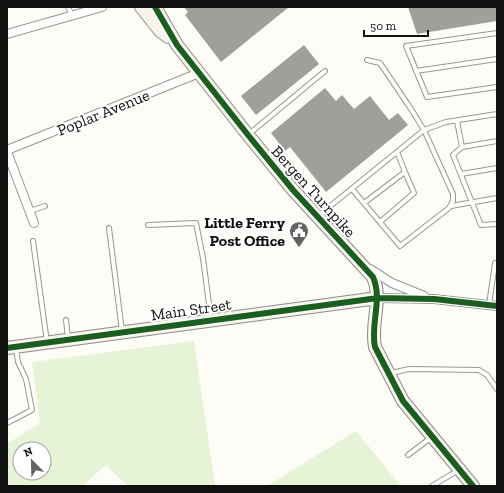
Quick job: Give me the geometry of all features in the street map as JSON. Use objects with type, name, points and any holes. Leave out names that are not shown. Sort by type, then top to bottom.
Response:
[{"type":"street","points":[[7,34],[100,7]]},
{"type":"street","name":"Bergen Turnpike","points":[[141,7],[160,31],[177,45]]},
{"type":"street","name":"Bergen Turnpike","points":[[155,7],[177,45],[248,135],[293,190],[373,277],[377,287],[378,298],[373,338],[375,347],[403,401],[473,486]]},
{"type":"street","name":"Poplar Avenue","points":[[7,151],[199,73]]},
{"type":"street","points":[[7,151],[34,223]]},
{"type":"street","points":[[360,262],[392,283],[434,299]]},
{"type":"street","points":[[378,298],[434,299],[493,306]]},
{"type":"street","name":"Main Street","points":[[12,347],[378,298]]},
{"type":"lane","points":[[68,7],[72,16]]},
{"type":"lane","points":[[497,33],[406,46],[427,97],[497,88]]},
{"type":"lane","points":[[416,71],[497,59]]},
{"type":"lane","points":[[367,60],[380,63],[424,130],[452,194],[453,201],[451,206]]},
{"type":"lane","points":[[248,135],[325,71]]},
{"type":"lane","points":[[318,216],[424,130],[457,120],[497,114]]},
{"type":"lane","points":[[457,120],[462,147]]},
{"type":"lane","points":[[497,142],[462,147],[453,155],[481,225],[497,224]]},
{"type":"lane","points":[[380,222],[414,192],[397,152]]},
{"type":"lane","points":[[461,174],[497,168]]},
{"type":"lane","points":[[364,203],[406,172]]},
{"type":"lane","points":[[352,189],[400,246],[451,206],[497,198]]},
{"type":"lane","points":[[30,211],[45,206]]},
{"type":"lane","points":[[148,225],[196,223],[203,258],[211,320]]},
{"type":"lane","points":[[109,228],[122,332]]},
{"type":"lane","points":[[33,241],[47,342]]},
{"type":"lane","points":[[493,306],[495,263],[497,263]]},
{"type":"lane","points":[[66,320],[68,339]]},
{"type":"lane","points":[[7,423],[32,410],[26,379],[12,347]]},
{"type":"lane","points":[[389,374],[399,370],[479,370],[487,376],[497,389]]},
{"type":"lane","points":[[408,455],[432,437]]},
{"type":"lane","points":[[432,486],[459,469]]},
{"type":"green space","points":[[194,341],[215,486],[128,486],[106,465],[82,486],[7,486],[7,444],[40,423],[32,362]]},
{"type":"green space","points":[[356,431],[401,486],[267,486]]},
{"type":"building","points":[[184,7],[289,7],[221,62],[185,15],[188,12]]},
{"type":"building","points":[[408,7],[497,7],[497,21],[417,34]]},
{"type":"building","points":[[304,45],[319,64],[256,115],[241,96]]},
{"type":"building","points":[[325,88],[336,101],[342,95],[354,109],[370,96],[389,120],[398,113],[408,125],[326,192],[290,147],[285,151],[271,133]]},
{"type":"cycle path","points":[[155,7],[177,45],[248,135],[293,190],[373,277],[377,294],[374,329],[375,347],[403,401],[473,486]]},
{"type":"cycle path","points":[[7,348],[378,298],[434,299],[497,306]]},
{"type":"place","name":"Little Ferry Post Office","points":[[299,248]]}]
